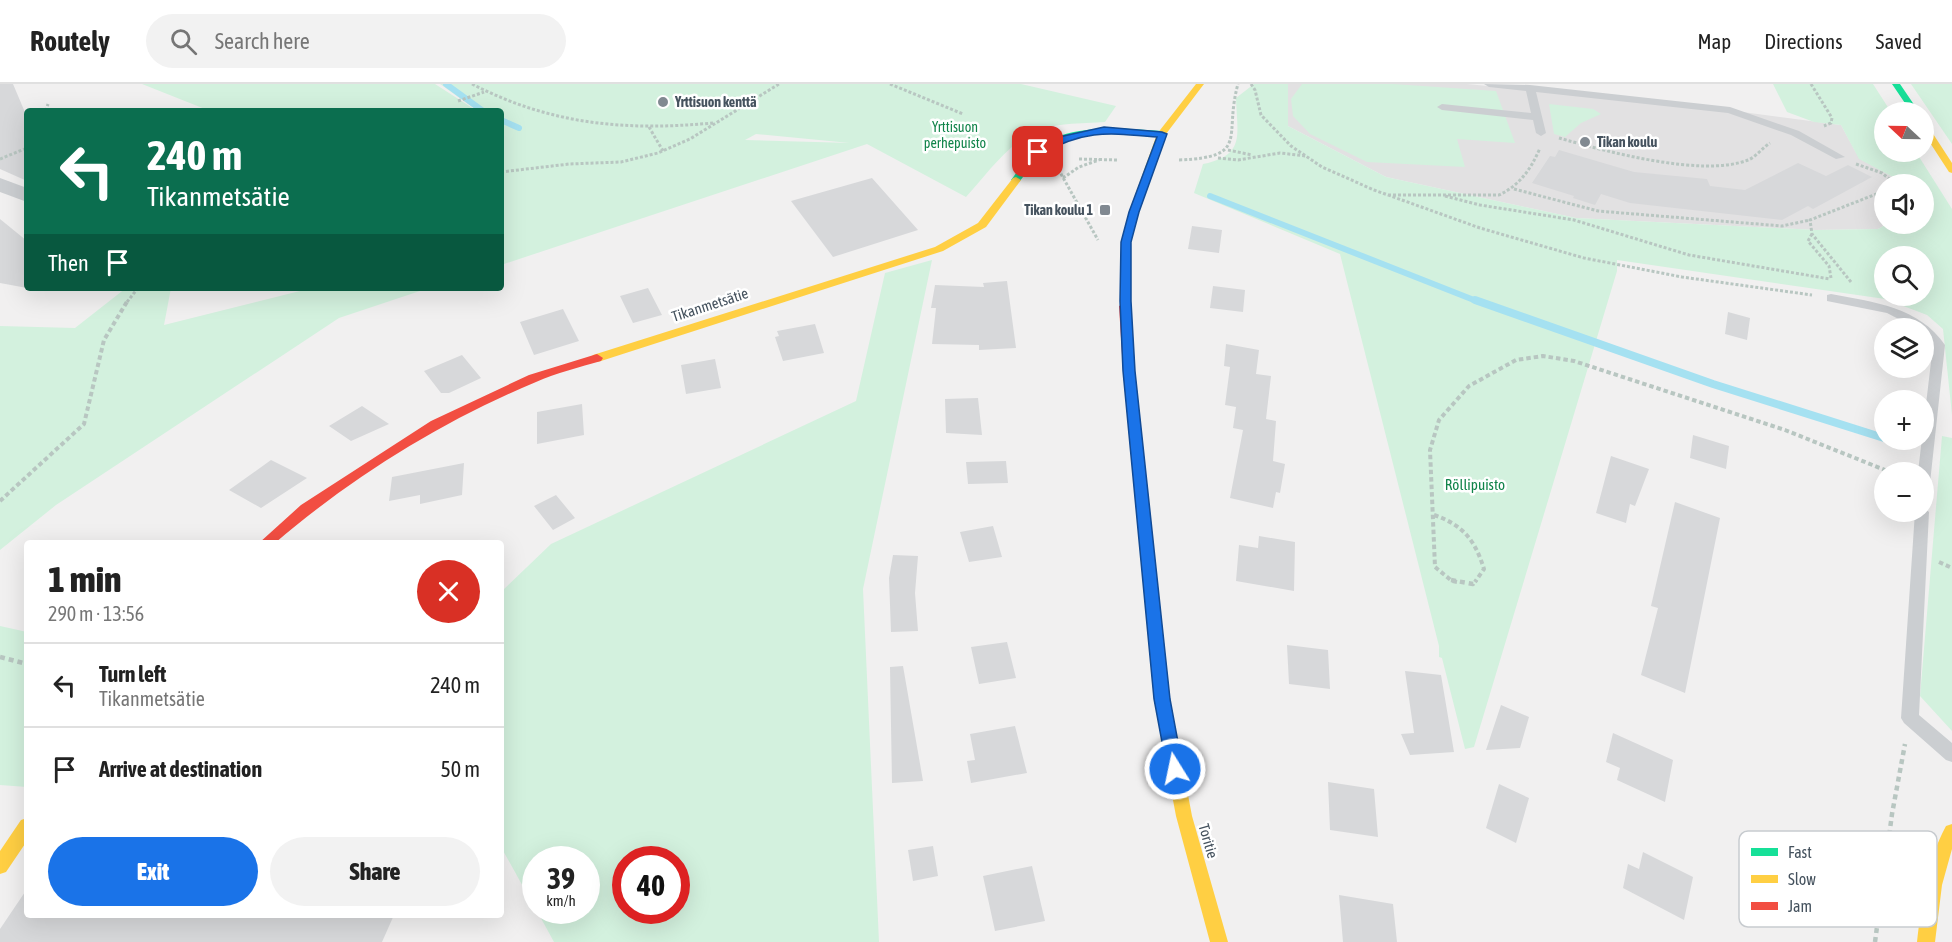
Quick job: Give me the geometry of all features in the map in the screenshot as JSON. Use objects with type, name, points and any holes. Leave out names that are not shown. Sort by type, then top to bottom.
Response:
[{"type":"street","name":"Toritie","points":[[1200,84],[1162,134],[1134,212],[1126,242],[1125,301],[1129,371],[1162,699],[1184,816],[1219,942]]},
{"type":"street","points":[[1896,84],[1908,102]]},
{"type":"street","name":"Tikanmetsätie","points":[[270,540],[306,509],[435,424],[533,378],[939,249],[982,225],[1038,152],[1062,139],[1104,130],[1162,134]]},
{"type":"street","points":[[1934,142],[1952,170]]},
{"type":"street","points":[[0,184],[24,195]]},
{"type":"street","points":[[0,866],[24,830]]},
{"type":"street","points":[[1937,870],[1944,842],[1952,832]]},
{"type":"street","points":[[1926,942],[1928,927]]},
{"type":"lane","points":[[1489,84],[1712,107],[1768,121],[1796,133],[1840,158]]},
{"type":"lane","points":[[1530,88],[1541,133]]},
{"type":"lane","points":[[1442,107],[1537,117]]},
{"type":"lane","points":[[1831,298],[1894,312],[1913,320],[1931,332],[1939,345],[1927,462]]},
{"type":"lane","points":[[1921,522],[1910,718],[1952,754]]},
{"type":"path","points":[[472,84],[524,109],[555,118],[594,124],[649,127],[716,123]]},
{"type":"path","points":[[504,172],[638,159],[690,139],[778,84]]},
{"type":"path","points":[[890,84],[963,114]]},
{"type":"path","points":[[1217,158],[1228,150],[1232,139],[1232,98],[1238,84]]},
{"type":"path","points":[[1251,84],[1257,91],[1258,110],[1277,134],[1306,157],[1346,179],[1456,221],[1554,251],[1641,269],[1831,298]]},
{"type":"path","points":[[1811,84],[1832,118],[1831,123],[1824,126]]},
{"type":"path","points":[[458,101],[484,91]]},
{"type":"path","points":[[47,108],[48,104]]},
{"type":"path","points":[[649,127],[663,151]]},
{"type":"path","points":[[1386,195],[1499,195],[1514,189],[1536,159],[1543,143],[1541,133],[1623,155],[1707,165],[1748,160],[1767,144],[1796,133]]},
{"type":"path","points":[[0,159],[24,149]]},
{"type":"path","points":[[1228,150],[1256,156]]},
{"type":"path","points":[[1038,152],[1053,158],[1118,159]]},
{"type":"path","points":[[1168,160],[1217,158],[1238,160],[1280,153],[1306,157]]},
{"type":"path","points":[[1053,158],[1103,248]]},
{"type":"path","points":[[1840,158],[1883,174]]},
{"type":"path","points":[[1063,178],[1079,167],[1103,159]]},
{"type":"path","points":[[1514,189],[1598,211],[1782,226],[1810,220],[1874,195]]},
{"type":"path","points":[[1438,195],[1480,205],[1574,220],[1689,255],[1839,281]]},
{"type":"path","points":[[1810,220],[1812,234],[1837,266]]},
{"type":"path","points":[[1812,234],[1808,241],[1829,266],[1831,279]]},
{"type":"path","points":[[1847,284],[1855,286]]},
{"type":"path","points":[[0,501],[84,424],[104,340],[121,309],[136,291]]},
{"type":"path","points":[[1434,515],[1452,520],[1465,529],[1477,546],[1484,568],[1473,584],[1452,581],[1435,567],[1430,450],[1439,420],[1469,386],[1516,360],[1543,356],[1574,361],[1785,430],[1874,466]]},
{"type":"path","points":[[0,657],[24,663]]},
{"type":"path","points":[[1890,831],[1910,718]]},
{"type":"path","points":[[1875,942],[1877,927]]},
{"type":"shaded area","name":"Tikan koulu","points":[[1288,84],[1467,84],[1712,108],[1841,125],[1859,158],[1888,174],[1874,174],[1874,229],[1816,230],[1576,218],[1386,177],[1288,126]]},
{"type":"green space","points":[[142,84],[435,84],[472,108],[202,108]]},
{"type":"green space","name":"Yrttisuon perhepuisto","points":[[440,84],[1021,84],[1116,106],[1105,122],[1057,125],[1030,134],[1004,155],[966,197],[867,144],[504,264],[504,108],[474,108]],"holes":[[[756,134],[850,143],[745,140]]]},
{"type":"green space","name":"Röllipuisto","points":[[1254,84],[1288,84],[1288,126],[1386,177],[1576,218],[1816,230],[1874,229],[1874,234],[1934,234],[1934,180],[1952,209],[1952,415],[1943,329],[1934,321],[1934,318],[1903,306],[1934,306],[1934,246],[1874,246],[1874,297],[1617,260],[1617,271],[1474,747],[1465,749],[1442,658],[1439,657],[1439,646],[1340,254],[1194,193],[1203,164],[1217,160],[1233,149],[1237,133],[1236,98]]},
{"type":"green space","points":[[1302,84],[1393,84],[1496,91],[1515,143],[1457,139],[1465,167],[1367,162],[1310,134],[1293,116],[1291,99]]},
{"type":"green space","points":[[1773,84],[1873,84],[1885,102],[1874,102],[1874,162],[1922,162],[1930,174],[1887,174],[1859,159],[1841,125],[1814,122],[1787,112]]},
{"type":"green space","points":[[1911,84],[1952,84],[1952,144],[1934,118],[1934,102],[1923,102]]},
{"type":"green space","points":[[1549,104],[1593,109],[1601,114],[1581,123],[1565,137],[1554,134]]},
{"type":"green space","points":[[932,260],[863,589],[879,942],[554,942],[544,924],[600,924],[600,846],[522,846],[522,885],[504,852],[504,589],[551,544],[856,401],[885,273]]},
{"type":"green space","points":[[122,291],[170,291],[164,325],[300,291],[420,291],[339,318],[56,505],[0,550],[0,326],[75,328]]},
{"type":"green space","points":[[1942,436],[1952,438],[1952,731],[1920,696]]},
{"type":"green space","points":[[0,626],[24,631],[24,787],[0,785]]},
{"type":"building","points":[[0,84],[13,84],[24,110],[24,180],[0,169]]},
{"type":"building","points":[[1559,150],[1634,172],[1707,179],[1710,186],[1745,190],[1798,163],[1826,176],[1848,165],[1872,177],[1813,209],[1808,206],[1782,220],[1630,203],[1601,194],[1595,205],[1532,183],[1550,156],[1555,157]]},
{"type":"building","points":[[872,178],[918,230],[833,257],[791,201]]},
{"type":"building","points":[[0,219],[24,239],[24,287],[0,283]]},
{"type":"building","points":[[1192,226],[1222,230],[1219,253],[1188,249]]},
{"type":"building","points":[[1007,281],[1016,348],[979,350],[979,345],[932,344],[936,308],[931,308],[935,285],[984,287],[983,283]]},
{"type":"building","points":[[1213,286],[1245,290],[1243,312],[1210,308]]},
{"type":"building","points":[[648,288],[662,315],[633,323],[620,296]]},
{"type":"building","points":[[563,309],[579,341],[534,355],[520,322]]},
{"type":"building","points":[[1728,312],[1750,318],[1747,340],[1725,334]]},
{"type":"building","points":[[815,324],[824,353],[783,361],[775,337],[779,336],[777,331]]},
{"type":"building","points":[[1226,344],[1259,350],[1256,374],[1271,376],[1266,419],[1276,421],[1273,461],[1285,464],[1280,493],[1276,492],[1273,508],[1230,498],[1243,430],[1233,428],[1236,407],[1225,405],[1230,367],[1224,366]]},
{"type":"building","points":[[462,355],[481,378],[449,393],[441,393],[424,371]]},
{"type":"building","points":[[715,359],[721,388],[686,394],[681,365]]},
{"type":"building","points":[[978,398],[982,435],[946,433],[945,399]]},
{"type":"building","points":[[582,404],[584,435],[537,444],[537,412]]},
{"type":"building","points":[[362,406],[389,424],[351,441],[329,426]]},
{"type":"building","points":[[1693,435],[1729,446],[1726,469],[1690,458]]},
{"type":"building","points":[[1611,456],[1649,469],[1635,506],[1630,504],[1626,523],[1596,513]]},
{"type":"building","points":[[271,460],[307,478],[261,508],[229,490]]},
{"type":"building","points":[[1006,461],[1008,483],[968,484],[966,462]]},
{"type":"building","points":[[464,463],[462,495],[420,504],[420,495],[389,501],[392,477]]},
{"type":"building","points":[[556,495],[575,518],[553,530],[534,506]]},
{"type":"building","points":[[1675,502],[1720,518],[1685,693],[1641,675],[1658,608],[1651,606]]},
{"type":"building","points":[[993,526],[1002,557],[969,562],[960,532]]},
{"type":"building","points":[[1259,536],[1295,542],[1294,591],[1236,581],[1239,545],[1258,548]]},
{"type":"building","points":[[893,555],[918,556],[915,593],[918,631],[891,632],[889,578]]},
{"type":"building","points":[[1007,642],[1016,678],[979,684],[971,647]]},
{"type":"building","points":[[1287,645],[1328,650],[1330,689],[1289,684]]},
{"type":"building","points":[[903,666],[923,781],[892,783],[890,667]]},
{"type":"building","points":[[1405,671],[1441,675],[1454,752],[1410,755],[1401,734],[1414,733]]},
{"type":"building","points":[[1501,705],[1529,717],[1520,748],[1486,750]]},
{"type":"building","points":[[1015,726],[1027,773],[971,783],[967,761],[975,760],[970,734]]},
{"type":"building","points":[[1613,733],[1673,760],[1665,802],[1617,780],[1620,768],[1606,762]]},
{"type":"building","points":[[1328,782],[1374,789],[1378,837],[1330,830]]},
{"type":"building","points":[[1499,784],[1529,798],[1516,843],[1486,828]]},
{"type":"building","points":[[933,846],[938,876],[913,881],[908,850]]},
{"type":"building","points":[[1643,852],[1693,877],[1684,920],[1623,888],[1628,864],[1639,869]]},
{"type":"building","points":[[1032,866],[1045,921],[995,931],[983,876]]},
{"type":"building","points":[[24,893],[24,918],[393,918],[382,942],[0,942],[0,929]]},
{"type":"building","points":[[1339,895],[1393,904],[1397,942],[1343,942]]},
{"type":"waterway","points":[[446,84],[479,108]]},
{"type":"waterway","points":[[504,121],[519,128]]},
{"type":"waterway","points":[[1210,196],[1479,302]]},
{"type":"waterway","points":[[1475,300],[1713,384],[1874,435]]},
{"type":"traffic: fast","points":[[1896,84],[1908,102]]},
{"type":"traffic: fast","points":[[1016,180],[1039,151],[1066,137],[1082,133],[1115,131],[1162,134]]},
{"type":"traffic: slow","points":[[1125,306],[1126,242],[1134,212],[1162,134],[1200,84]]},
{"type":"traffic: slow","points":[[1934,142],[1952,170]]},
{"type":"traffic: slow","points":[[597,358],[939,249],[982,225],[1016,180]]},
{"type":"traffic: slow","points":[[1148,559],[1162,699],[1184,816],[1219,942]]},
{"type":"traffic: slow","points":[[0,866],[24,830]]},
{"type":"traffic: slow","points":[[1937,868],[1952,832]]},
{"type":"traffic: slow","points":[[1926,942],[1928,927]]},
{"type":"traffic: jam","points":[[1125,306],[1129,371],[1148,559]]},
{"type":"traffic: jam","points":[[270,540],[306,509],[435,424],[533,378],[597,358]]},
{"type":"place","name":"Yrttisuon kenttä","points":[[663,102]]},
{"type":"place","name":"Tikan koulu","points":[[1585,142]]},
{"type":"place","name":"Tikan koulu 1","points":[[1105,210]]},
{"type":"route","points":[[1038,152],[1062,139],[1082,133],[1129,130],[1162,134],[1134,212],[1126,242],[1125,301],[1129,371],[1162,699],[1175,769]]}]
